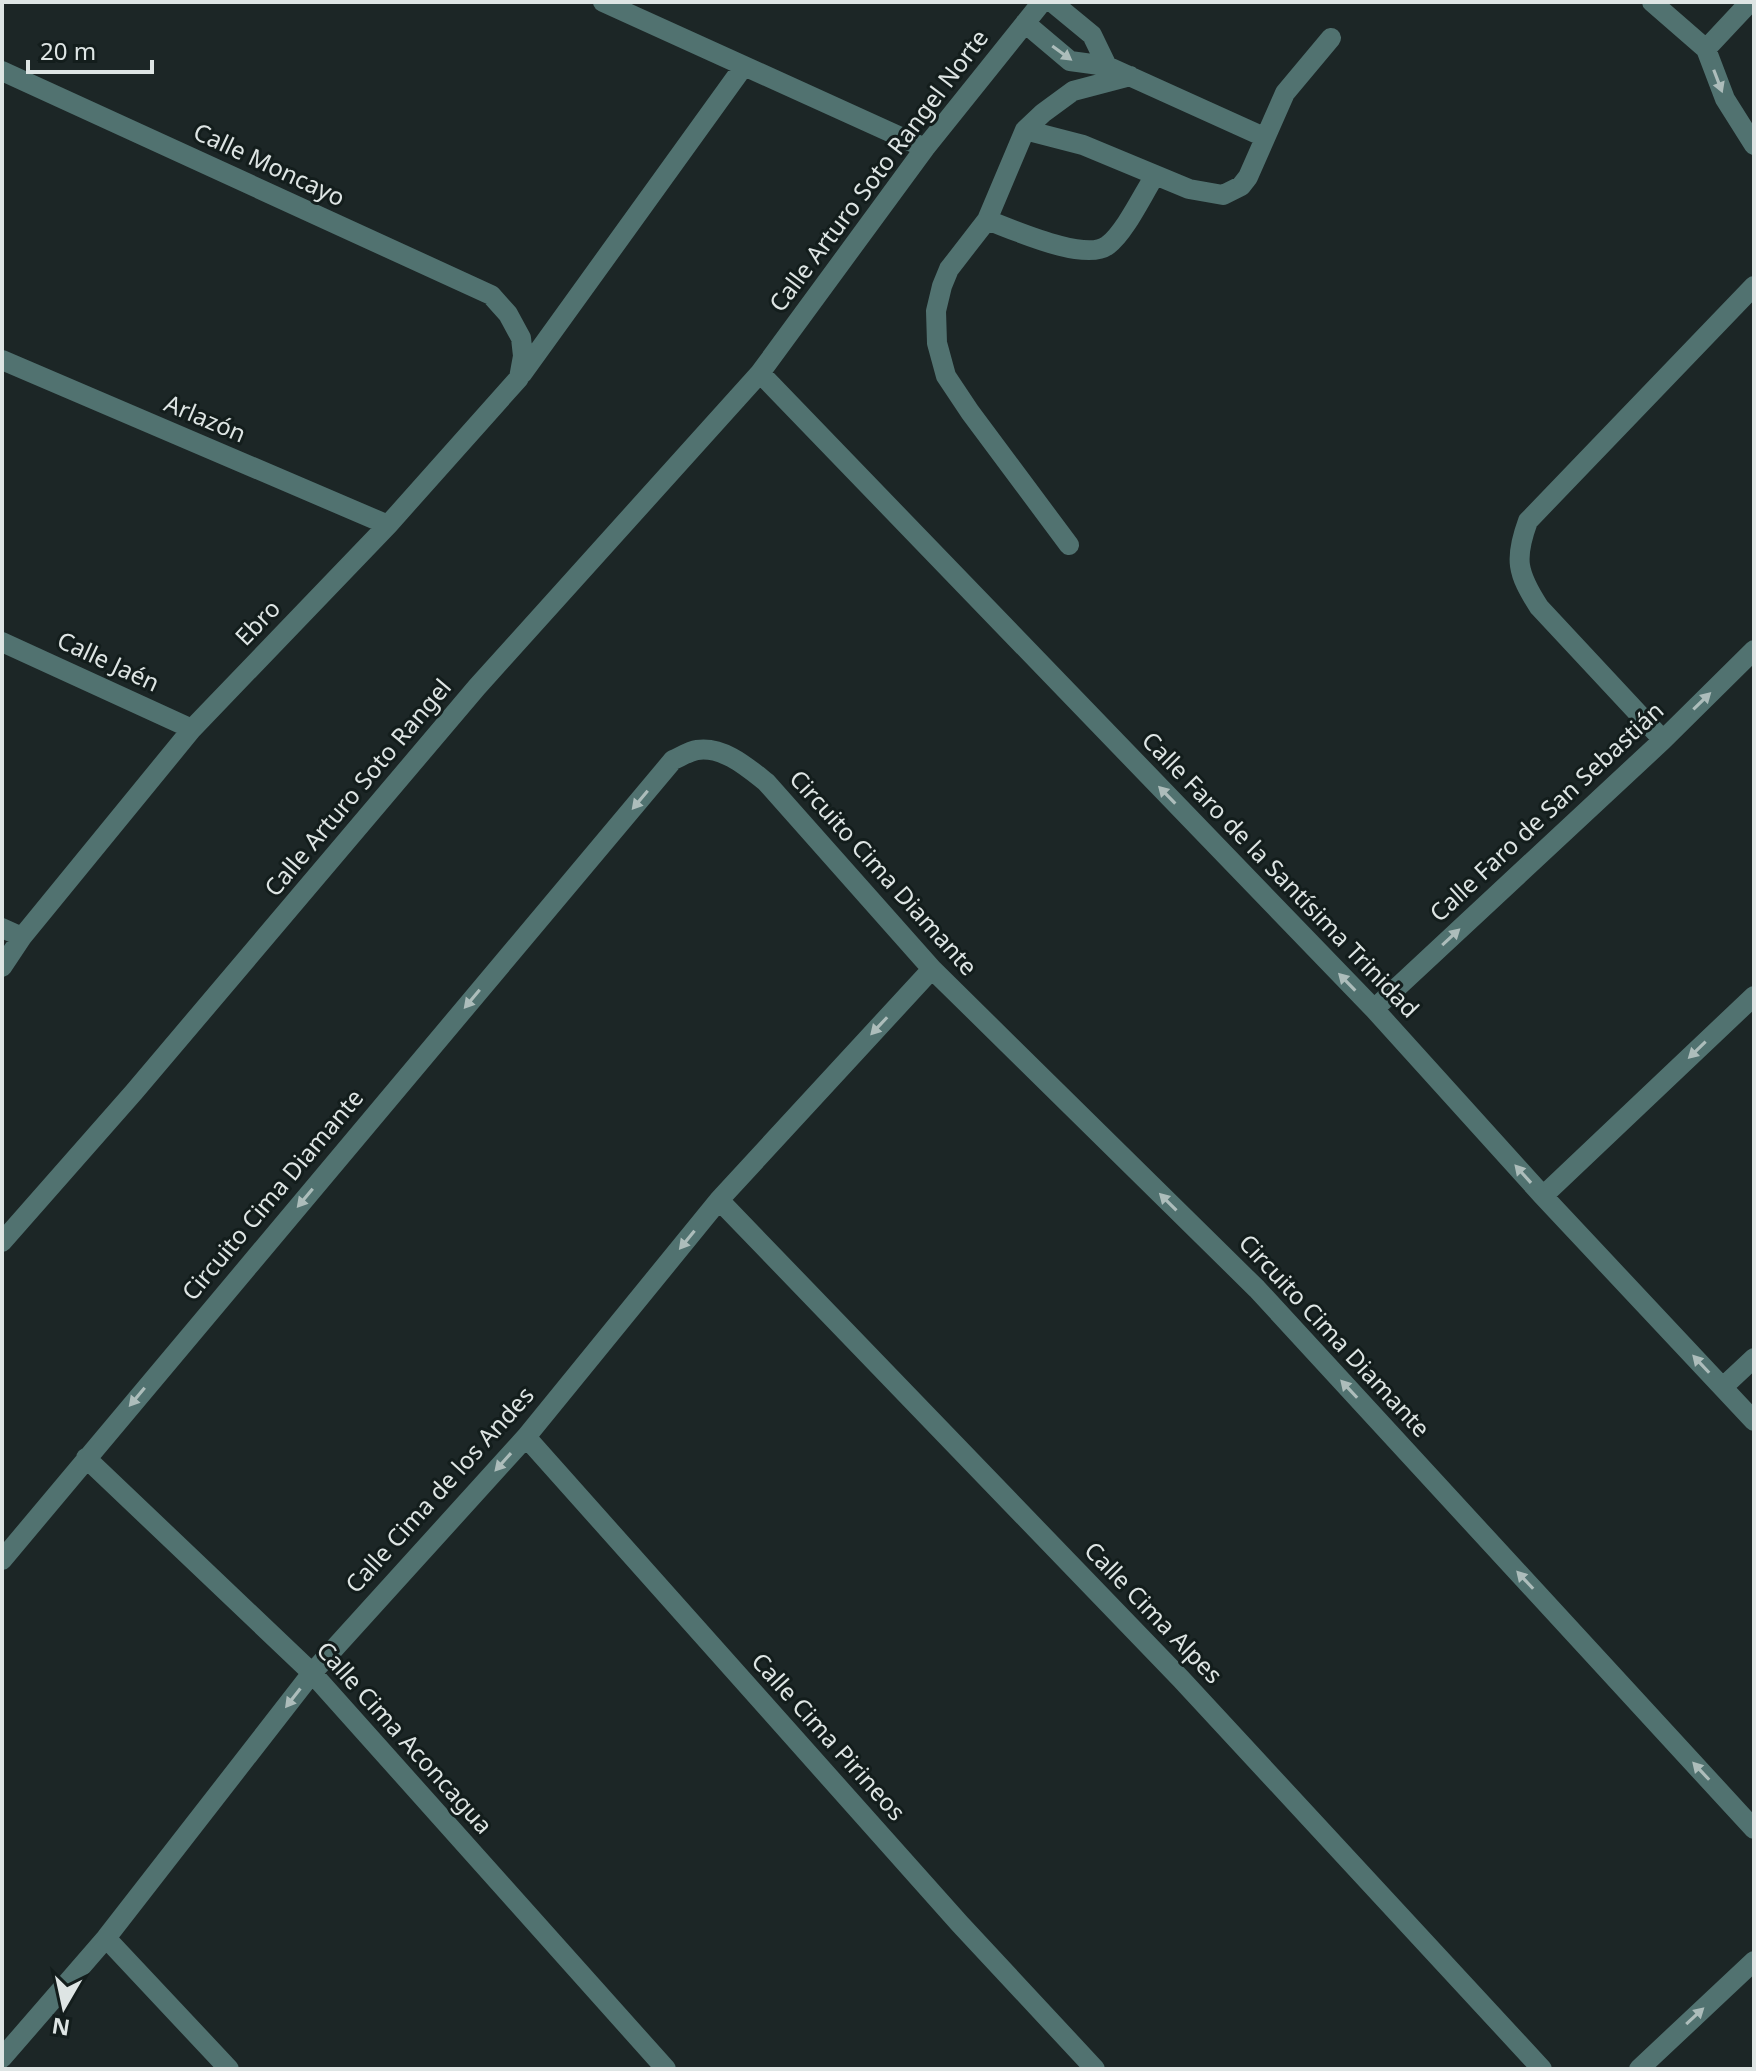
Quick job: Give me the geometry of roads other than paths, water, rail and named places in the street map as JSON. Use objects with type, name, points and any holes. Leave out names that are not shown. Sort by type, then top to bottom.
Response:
[{"type":"street","points":[[603,2],[925,148]]},
{"type":"street","name":"Calle Arturo Soto Rangel Norte","points":[[760,373],[925,148],[1042,2]]},
{"type":"street","points":[[1052,2],[1092,35],[1107,66]]},
{"type":"street","points":[[1652,2],[1706,49],[1725,99],[1754,145]]},
{"type":"street","points":[[1706,49],[1750,2]]},
{"type":"street","points":[[1025,23],[1070,61],[1107,66],[1264,137]]},
{"type":"street","points":[[1025,130],[1083,145],[1154,177],[1209,194],[1223,195],[1248,177],[1285,93],[1331,38]]},
{"type":"street","name":"Ebro","points":[[2,967],[22,937],[192,729],[388,525],[519,378],[744,66]]},
{"type":"street","name":"Calle Moncayo","points":[[2,71],[491,295],[508,314],[521,338],[523,356],[519,378]]},
{"type":"street","points":[[1069,545],[946,376],[937,343],[936,311],[949,269],[987,220],[1025,130],[1073,91],[1130,76]]},
{"type":"street","points":[[987,220],[1077,251],[1100,249],[1116,235],[1154,177]]},
{"type":"street","points":[[1663,740],[1539,607],[1524,583],[1518,561],[1520,543],[1528,521],[1754,286]]},
{"type":"street","name":"Arlazón","points":[[2,360],[388,525]]},
{"type":"street","name":"Calle Faro de la Santísima Trinidad","points":[[760,373],[1374,1009],[1543,1196],[1754,1421]]},
{"type":"street","name":"Calle Arturo Soto Rangel","points":[[2,1242],[134,1092],[477,687],[760,373]]},
{"type":"street","name":"Calle Jaén","points":[[2,642],[192,729]]},
{"type":"street","name":"Calle Faro de San Sebastián","points":[[1374,1009],[1663,740],[1754,650]]},
{"type":"street","name":"Circuito Cima Diamante","points":[[2,1560],[673,760],[697,750],[721,753],[766,782],[932,969],[1257,1289],[1754,1829]]},
{"type":"street","points":[[2,928],[22,937]]},
{"type":"street","name":"Calle Cima de los Andes","points":[[2,2058],[106,1938],[312,1673],[526,1437],[719,1200],[932,969]]},
{"type":"street","points":[[1543,1196],[1754,996]]},
{"type":"street","name":"Calle Cima Alpes","points":[[719,1200],[1181,1679],[1542,2069]]},
{"type":"street","points":[[1723,1387],[1754,1358]]},
{"type":"street","name":"Calle Cima Pirineos","points":[[526,1437],[960,1924],[1095,2069]]},
{"type":"street","name":"Calle Cima Aconcagua","points":[[86,1458],[312,1673],[666,2069]]},
{"type":"street","points":[[106,1938],[229,2069]]},
{"type":"street","points":[[1639,2069],[1754,1961]]}]
